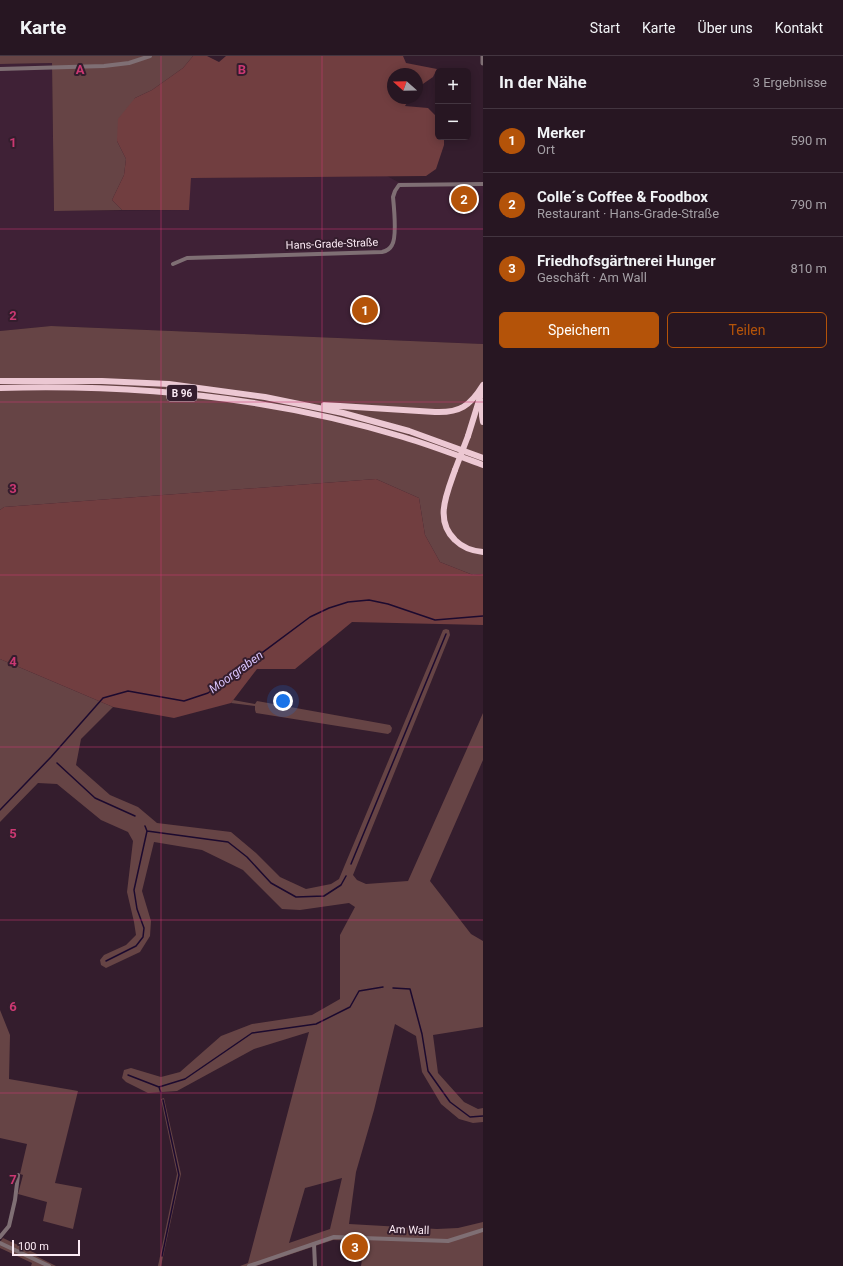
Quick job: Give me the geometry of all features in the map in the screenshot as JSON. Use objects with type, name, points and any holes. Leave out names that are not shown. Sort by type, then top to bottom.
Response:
[{"type":"highway","name":"B 96","points":[[0,381],[102,381],[169,384],[265,397],[343,413],[409,430],[483,458]]},
{"type":"highway","points":[[306,405],[435,412],[453,411],[470,403],[483,386]]},
{"type":"highway","points":[[483,386],[444,506],[444,522],[447,530],[458,543],[467,549],[483,552]]},
{"type":"highway","name":"B 96","points":[[0,388],[101,388],[168,392],[264,404],[323,416],[404,437],[483,465]]},
{"type":"highway","points":[[483,392],[481,409],[483,422]]},
{"type":"street","points":[[0,69],[104,66],[129,63],[150,56]]},
{"type":"street","points":[[483,56],[483,63]]},
{"type":"street","name":"Hans-Grade-Straße","points":[[173,264],[187,258],[382,252],[389,250],[393,244],[394,197],[399,185],[483,184]]},
{"type":"street","points":[[0,1237],[9,1226],[15,1200],[18,1175]]},
{"type":"street","name":"Am Wall","points":[[314,1244],[334,1237],[448,1241],[483,1230]]},
{"type":"street","points":[[0,1243],[49,1266]]},
{"type":"street","points":[[249,1266],[314,1244],[315,1266]]},
{"type":"shaded area","points":[[0,56],[193,56],[183,68],[152,90],[135,98],[117,141],[126,159],[124,175],[112,200],[122,210],[54,211],[52,63],[0,64]]},
{"type":"shaded area","points":[[193,56],[207,56],[219,62],[226,56],[403,56],[406,63],[435,69],[433,77],[423,84],[423,68],[387,68],[387,104],[406,104],[405,106],[428,108],[435,115],[435,140],[444,140],[444,145],[436,169],[426,176],[191,178],[189,210],[122,210],[112,200],[124,175],[126,159],[117,141],[118,119],[135,98],[152,90],[183,68]]},
{"type":"shaded area","points":[[52,63],[54,211],[188,210],[191,178],[387,176],[398,182],[483,184],[483,344],[51,326],[0,331],[0,64]]},
{"type":"shaded area","points":[[51,326],[483,344],[483,574],[473,575],[440,562],[425,535],[419,498],[376,479],[4,507],[0,510],[0,331]]},
{"type":"shaded area","points":[[376,479],[419,498],[425,535],[440,562],[473,575],[483,574],[483,625],[352,622],[295,669],[257,669],[231,703],[174,718],[113,707],[0,659],[0,510],[4,507]]},
{"type":"shaded area","points":[[443,630],[449,630],[450,635],[353,875],[357,880],[366,884],[408,881],[483,713],[483,760],[430,881],[471,934],[483,941],[483,1027],[433,1035],[438,1073],[464,1102],[478,1109],[483,1108],[483,1122],[473,1123],[459,1119],[441,1104],[422,1072],[416,1036],[395,1024],[374,1110],[356,1172],[349,1224],[437,1229],[458,1228],[483,1222],[483,1266],[361,1266],[365,1241],[333,1240],[256,1266],[240,1266],[248,1263],[309,1032],[254,1049],[177,1091],[148,1093],[126,1082],[122,1078],[124,1070],[131,1068],[161,1077],[180,1072],[221,1036],[252,1024],[312,1015],[340,999],[340,935],[355,907],[349,903],[300,910],[282,909],[243,870],[202,850],[154,842],[142,891],[151,921],[150,936],[140,952],[106,968],[101,965],[100,960],[104,955],[126,945],[136,935],[127,892],[133,841],[128,832],[101,820],[57,784],[38,783],[0,822],[0,659],[113,707],[81,739],[76,765],[110,795],[138,807],[157,823],[231,832],[256,853],[280,877],[306,889],[331,884],[339,879]],"holes":[[[342,1178],[330,1229],[289,1243],[305,1188]]]},
{"type":"shaded area","points":[[233,700],[255,704],[257,701],[390,725],[392,728],[391,732],[388,734],[256,713],[255,706],[231,703]]},
{"type":"shaded area","points":[[0,1010],[10,1035],[9,1079],[78,1091],[55,1183],[82,1188],[73,1229],[43,1221],[47,1202],[18,1194],[23,1175],[20,1174],[27,1144],[0,1138]]},
{"type":"shaded area","points":[[164,1098],[181,1174],[161,1266],[158,1266],[177,1174],[161,1099]]},
{"type":"shaded area","points":[[3,1238],[37,1254],[36,1256],[56,1266],[31,1266],[32,1263],[0,1248],[0,1242]]},
{"type":"waterway","name":"Moorgraben","points":[[0,810],[51,757],[103,698],[128,691],[184,701],[208,693],[310,617],[329,608],[348,602],[369,600],[388,604],[435,620],[483,616]]},
{"type":"waterway","points":[[351,864],[446,634]]},
{"type":"waterway","points":[[57,763],[95,798],[135,816]]},
{"type":"waterway","points":[[145,826],[147,831],[228,842],[247,857],[271,883],[296,897],[324,896],[341,885],[346,876]]},
{"type":"waterway","points":[[106,961],[136,946],[143,937],[144,928],[137,909],[134,890],[147,831]]},
{"type":"waterway","points":[[128,1075],[159,1087],[185,1079],[252,1033],[316,1024],[350,1007],[359,991],[383,987]]},
{"type":"waterway","points":[[393,988],[410,989],[422,1034],[428,1071],[450,1102],[470,1117],[483,1116]]},
{"type":"waterway","points":[[159,1087],[161,1093]]},
{"type":"waterway","points":[[162,1256],[179,1175],[163,1100]]},
{"type":"place","name":"Colle´s Coffee & Foodbox","points":[[464,199]]},
{"type":"place","name":"Merker","points":[[365,310]]},
{"type":"place","name":"Friedhofsgärtnerei Hunger","points":[[355,1247]]}]
